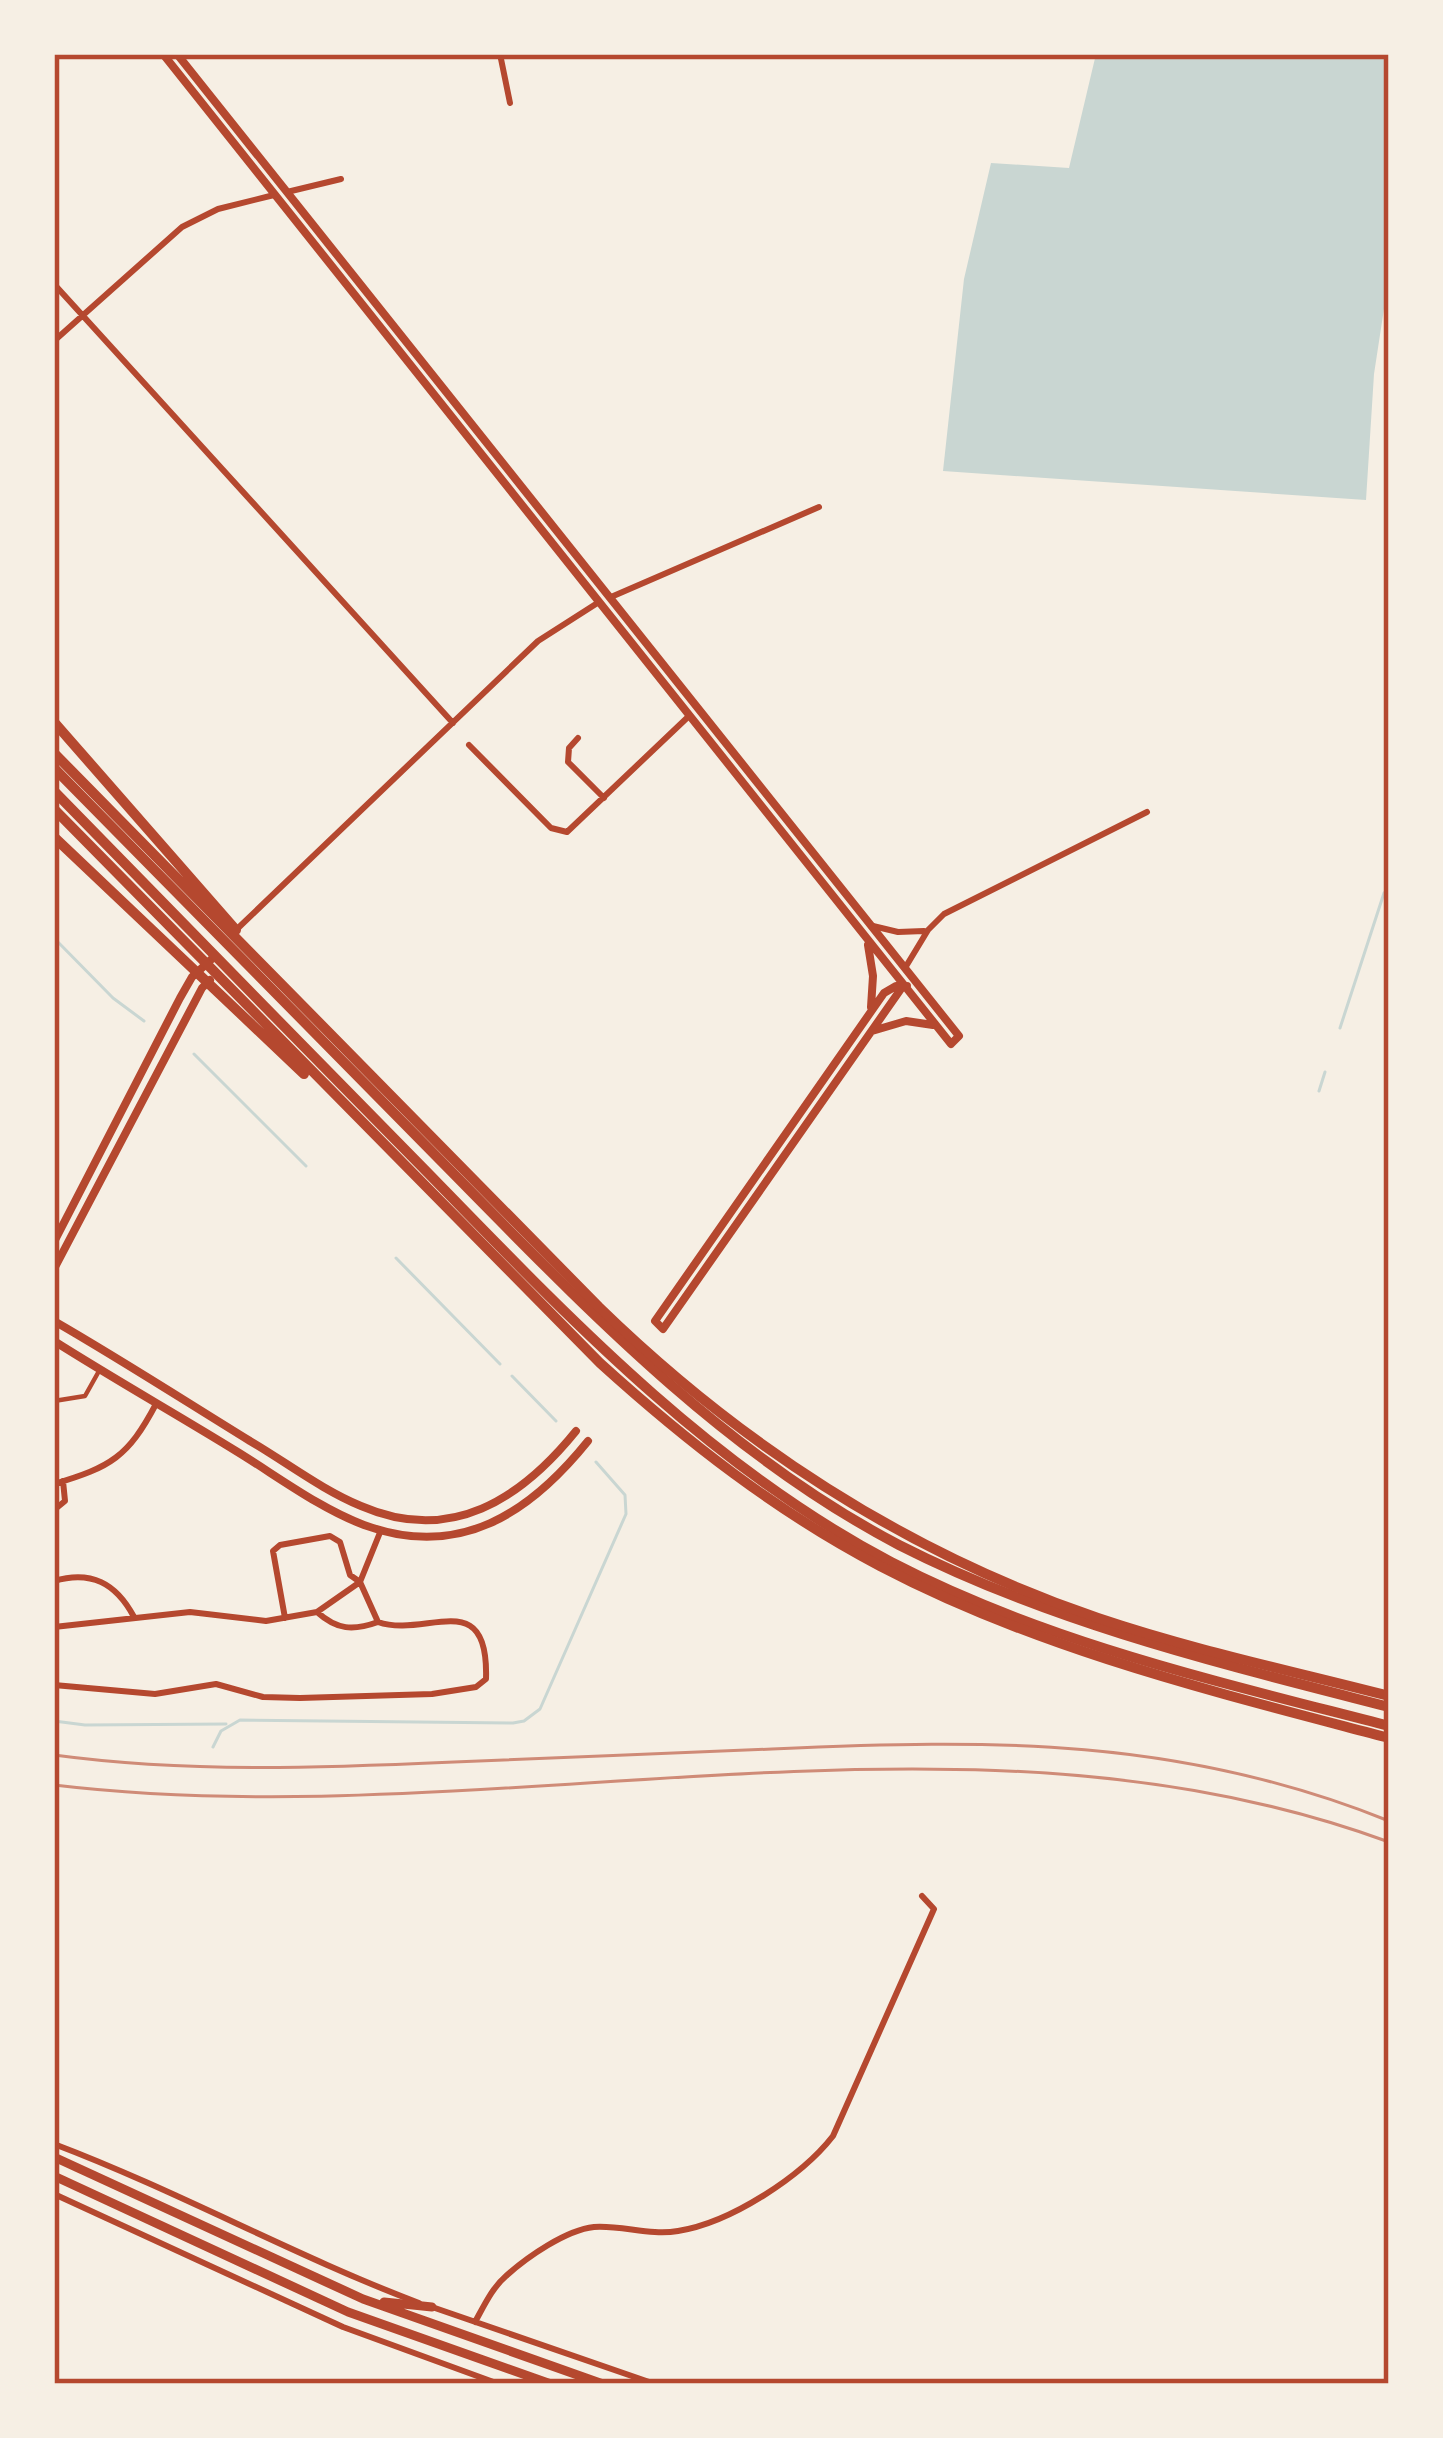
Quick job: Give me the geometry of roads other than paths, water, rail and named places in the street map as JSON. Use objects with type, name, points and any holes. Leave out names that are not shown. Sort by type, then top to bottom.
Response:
[{"type":"highway","points":[[54,722],[309,1014]]},
{"type":"highway","points":[[54,753],[653,1360],[750,1438],[850,1505],[992,1577],[1100,1618],[1389,1696]]},
{"type":"highway","points":[[54,767],[597,1320],[703,1413],[817,1496],[896,1543],[1050,1611],[1208,1660],[1389,1707]]},
{"type":"highway","points":[[54,791],[620,1368],[769,1487],[890,1561],[1006,1614],[1168,1668],[1389,1726]]},
{"type":"highway","points":[[54,808],[600,1363],[766,1498],[877,1565],[969,1609],[1075,1650],[1389,1738]]},
{"type":"highway","points":[[54,837],[440,1204]]},
{"type":"main road","points":[[54,2157],[363,2299],[603,2384]]},
{"type":"main road","points":[[54,2176],[332,2305],[551,2384]]},
{"type":"main road","points":[[363,2299],[432,2307]]},
{"type":"street","points":[[163,54],[951,1044],[958,1036],[177,54]]},
{"type":"street","points":[[500,54],[510,103]]},
{"type":"street","points":[[54,341],[182,227],[218,208],[341,179]]},
{"type":"street","points":[[54,284],[453,723]]},
{"type":"street","points":[[225,941],[538,641],[598,602],[819,507]]},
{"type":"street","points":[[469,745],[556,831],[572,830],[689,716]]},
{"type":"street","points":[[578,738],[569,748],[568,762],[604,798]]},
{"type":"street","points":[[904,968],[944,914],[1147,812]]},
{"type":"street","points":[[870,925],[909,933],[928,930]]},
{"type":"street","points":[[866,938],[874,989],[867,1018]]},
{"type":"street","points":[[894,955],[904,985]]},
{"type":"street","points":[[54,1242],[192,977],[220,961]]},
{"type":"street","points":[[54,1269],[220,961]]},
{"type":"street","points":[[904,985],[663,1329],[655,1322],[884,993],[904,985],[922,990]]},
{"type":"street","points":[[871,1032],[906,1021],[929,1022],[939,1029]]},
{"type":"street","points":[[54,1321],[340,1496],[393,1516],[434,1519],[489,1507],[537,1476],[576,1431],[588,1442],[539,1496],[496,1522],[447,1534],[381,1530],[337,1512],[54,1341]]},
{"type":"street","points":[[54,1401],[85,1396],[100,1370]]},
{"type":"street","points":[[54,1510],[64,1501],[59,1483],[115,1461],[140,1433],[156,1404]]},
{"type":"street","points":[[54,1627],[190,1612],[253,1620],[317,1612],[360,1582],[381,1530]]},
{"type":"street","points":[[285,1618],[275,1548],[334,1538],[344,1549],[350,1575],[360,1582],[378,1622]]},
{"type":"street","points":[[54,1581],[74,1576],[102,1580],[116,1589],[134,1618]]},
{"type":"street","points":[[54,1685],[155,1694],[228,1685],[263,1697],[300,1699],[432,1694],[476,1687],[486,1679],[478,1635],[468,1624],[449,1620],[395,1626],[378,1622],[342,1628],[317,1612]]},
{"type":"street","points":[[476,2322],[507,2274],[570,2234],[597,2227],[687,2229],[748,2202],[819,2154],[833,2136],[934,1910],[922,1896]]},
{"type":"street","points":[[54,2144],[141,2177],[311,2259],[432,2307],[655,2384]]},
{"type":"street","points":[[54,2194],[343,2327],[499,2384]]},
{"type":"waterway","points":[[1340,1028],[1389,889]]},
{"type":"waterway","points":[[54,938],[113,998],[144,1021]]},
{"type":"waterway","points":[[194,1054],[306,1166]]},
{"type":"waterway","points":[[1319,1091],[1325,1072]]},
{"type":"waterway","points":[[396,1258],[500,1364]]},
{"type":"waterway","points":[[512,1376],[556,1421]]},
{"type":"waterway","points":[[213,1747],[221,1731],[240,1720],[524,1721],[540,1709],[626,1514],[625,1495],[596,1462]]},
{"type":"waterway","points":[[54,1721],[226,1724]]},
{"type":"railway","points":[[54,1755],[154,1765],[304,1767],[853,1746],[1009,1745],[1160,1759],[1236,1773],[1312,1793],[1389,1821]]},
{"type":"railway","points":[[54,1785],[221,1796],[389,1794],[895,1769],[1062,1774],[1227,1797],[1389,1842]]}]
